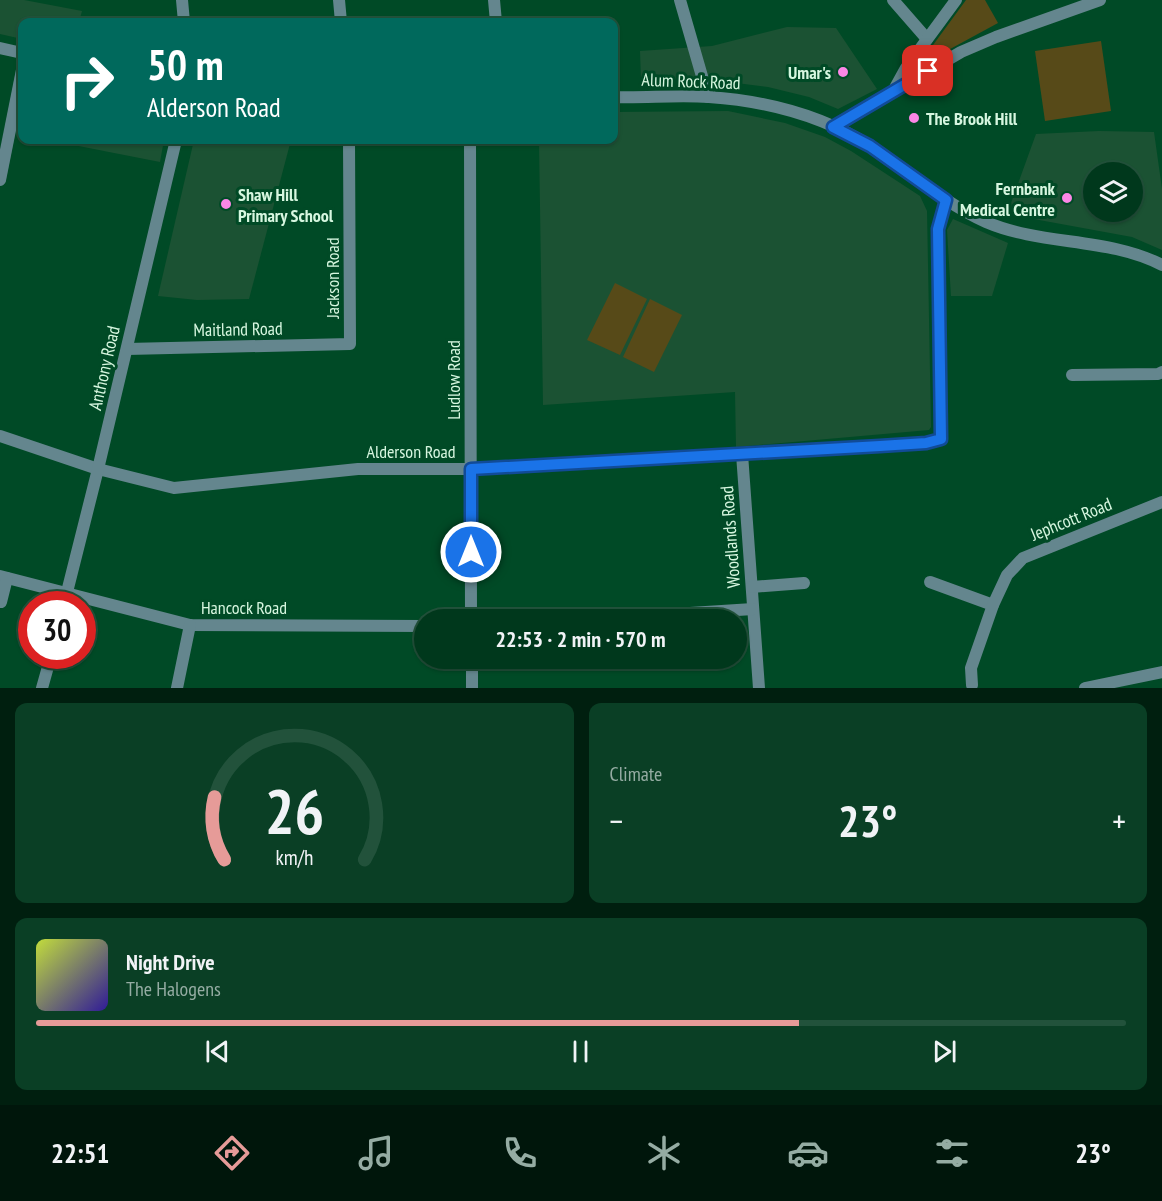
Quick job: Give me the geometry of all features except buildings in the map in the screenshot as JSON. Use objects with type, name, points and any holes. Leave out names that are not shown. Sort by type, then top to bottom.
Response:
[{"type":"street","points":[[182,0],[184,18]]},
{"type":"street","points":[[339,0],[341,18]]},
{"type":"street","points":[[494,0],[496,18]]},
{"type":"street","points":[[680,0],[708,97]]},
{"type":"street","points":[[893,0],[927,39]]},
{"type":"street","points":[[895,89],[906,68],[956,0]]},
{"type":"street","points":[[833,127],[961,52],[1100,0]]},
{"type":"street","points":[[0,48],[18,52]]},
{"type":"street","points":[[0,180],[18,90]]},
{"type":"street","name":"Alum Rock Road","points":[[618,97],[708,97],[746,101],[799,111],[870,146],[946,200],[987,222],[1031,236],[1133,254],[1162,265]]},
{"type":"street","name":"Anthony Road","points":[[67,591],[175,144]]},
{"type":"street","name":"Jackson Road","points":[[349,144],[350,344]]},
{"type":"street","name":"Ludlow Road","points":[[471,144],[471,609]]},
{"type":"street","name":"Alderson Road","points":[[0,436],[98,469],[174,488],[358,469],[471,469],[926,443],[941,439],[938,229],[946,200]]},
{"type":"street","name":"Maitland Road","points":[[127,349],[350,344]]},
{"type":"street","points":[[1072,375],[1118,376],[1162,372]]},
{"type":"street","name":"Woodlands Road","points":[[742,454],[759,688]]},
{"type":"street","name":"Jephcott Road","points":[[972,687],[971,668],[993,606],[1007,575],[1023,558],[1162,502]]},
{"type":"street","points":[[1,602],[4,577]]},
{"type":"street","name":"Hancock Road","points":[[4,577],[43,591]]},
{"type":"street","points":[[930,582],[993,606]]},
{"type":"street","points":[[752,587],[804,583]]},
{"type":"street","name":"Hancock Road","points":[[96,605],[190,625],[414,626]]},
{"type":"street","points":[[747,609],[753,609]]},
{"type":"street","points":[[177,688],[190,625]]},
{"type":"street","points":[[42,688],[47,669]]},
{"type":"street","points":[[472,669],[472,688]]},
{"type":"street","points":[[1085,688],[1162,672]]},
{"type":"shaded area","points":[[0,0],[24,0],[82,11],[80,18],[18,18],[18,38],[0,34]]},
{"type":"shaded area","points":[[966,0],[985,0],[998,23],[917,67]]},
{"type":"shaded area","points":[[787,27],[836,28],[877,89],[838,109],[809,97],[768,87],[713,80],[641,80],[640,51],[712,46]]},
{"type":"shaded area","points":[[1101,41],[1111,111],[1045,121],[1035,51]]},
{"type":"shaded area","points":[[728,111],[785,123],[825,137],[851,151],[920,196],[927,211],[931,427],[929,430],[736,447],[735,392],[543,405],[539,144],[618,144],[618,112]]},
{"type":"shaded area","points":[[1099,131],[1154,132],[1162,189],[1162,250],[1132,237],[1007,214],[1036,134]]},
{"type":"shaded area","points":[[68,144],[163,144],[160,162]]},
{"type":"shaded area","name":"Shaw Hill Primary School","points":[[193,144],[290,144],[249,299],[197,300],[158,296]]},
{"type":"shaded area","points":[[953,219],[1008,243],[992,296],[951,296],[947,230]]},
{"type":"shaded area","points":[[615,283],[647,299],[620,355],[587,340]]},
{"type":"shaded area","points":[[650,299],[682,315],[654,372],[623,357]]},
{"type":"place","name":"Umar's","points":[[843,72]]},
{"type":"place","name":"The Brook Hill","points":[[914,118]]},
{"type":"place","name":"Fernbank Medical Centre","points":[[1067,198]]},
{"type":"place","name":"Shaw Hill Primary School","points":[[226,204]]},
{"type":"route","points":[[471,552],[471,469],[880,446],[926,443],[941,439],[938,229],[946,200],[870,146],[833,127],[928,71]]}]
